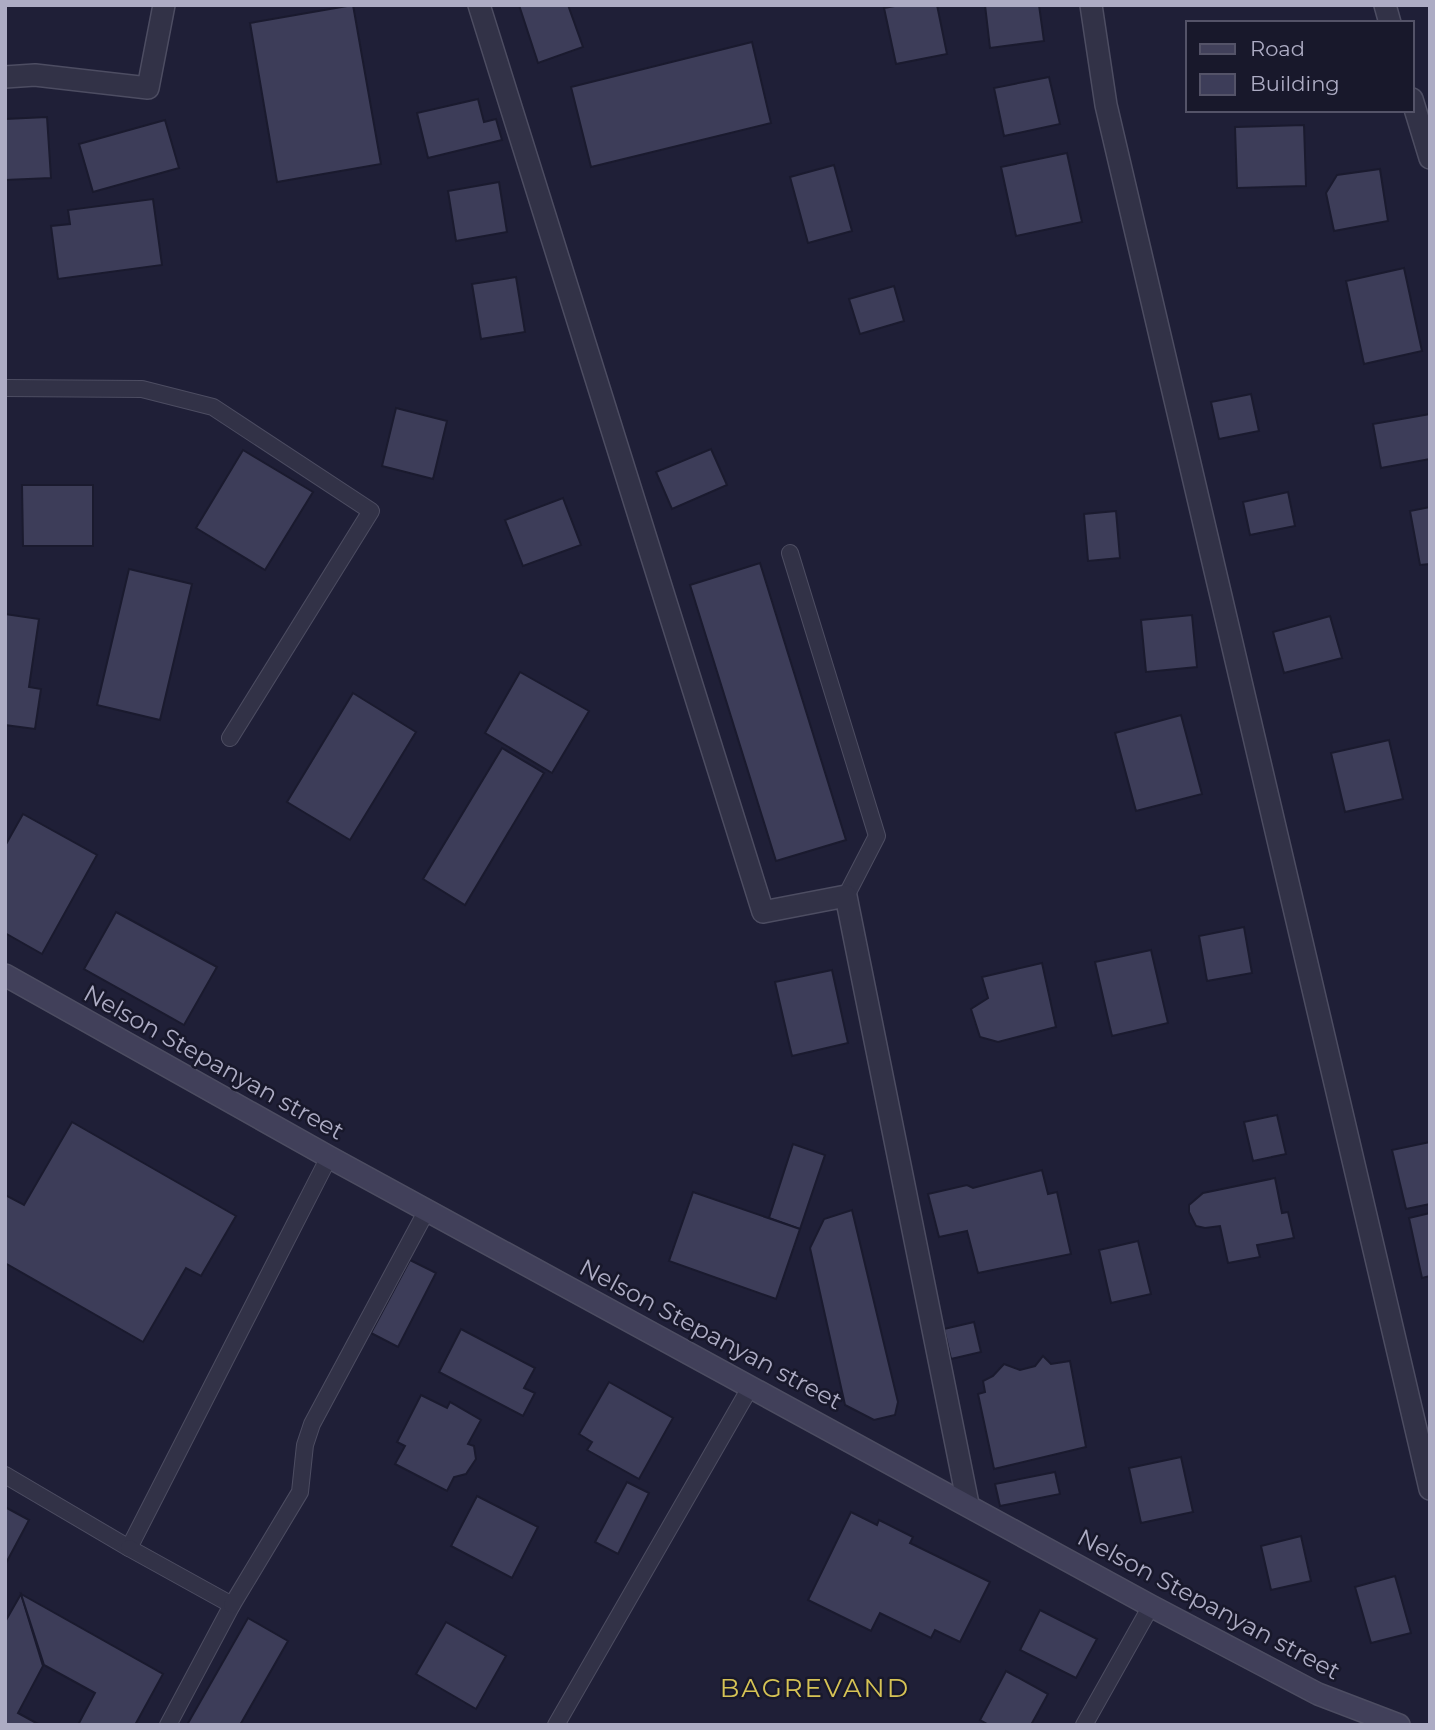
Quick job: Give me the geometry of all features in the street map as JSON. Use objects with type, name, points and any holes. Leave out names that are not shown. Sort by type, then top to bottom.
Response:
[{"type":"street","points":[[5,77],[35,75],[148,88],[164,5]]},
{"type":"street","points":[[479,5],[763,912],[846,896],[968,1504]]},
{"type":"street","points":[[1091,5],[1106,105],[1430,1489]]},
{"type":"street","points":[[1414,106],[1430,158]]},
{"type":"street","name":"Nelson Stepanyan street","points":[[5,975],[329,1157],[751,1385],[1151,1606],[1318,1694],[1376,1720],[1399,1725]]},
{"type":"lane","points":[[5,388],[142,389],[213,407],[371,511],[230,738]]},
{"type":"lane","points":[[790,553],[877,836],[846,896]]},
{"type":"lane","points":[[129,1548],[329,1157]]},
{"type":"lane","points":[[168,1725],[232,1605],[300,1492],[304,1445],[312,1424],[427,1210]]},
{"type":"lane","points":[[556,1725],[751,1385]]},
{"type":"lane","points":[[5,1475],[232,1605]]},
{"type":"lane","points":[[1084,1725],[1151,1606]]},
{"type":"building","points":[[353,5],[381,164],[277,182],[250,23]]},
{"type":"building","points":[[519,5],[568,5],[583,47],[538,63]]},
{"type":"building","points":[[937,5],[947,54],[896,64],[884,8]]},
{"type":"building","points":[[985,5],[1039,5],[1044,41],[990,48]]},
{"type":"building","points":[[752,42],[771,123],[591,167],[571,87]]},
{"type":"building","points":[[1049,77],[1060,124],[1004,136],[994,88]]},
{"type":"building","points":[[478,99],[484,122],[496,119],[502,140],[428,158],[417,113]]},
{"type":"building","points":[[47,117],[51,178],[5,180],[5,119]]},
{"type":"building","points":[[165,120],[179,168],[93,192],[79,144]]},
{"type":"building","points":[[1304,125],[1306,186],[1237,188],[1235,127]]},
{"type":"building","points":[[1067,153],[1082,222],[1016,236],[1001,167]]},
{"type":"building","points":[[834,165],[852,231],[808,243],[790,177]]},
{"type":"building","points":[[1380,169],[1388,221],[1334,231],[1326,193],[1337,175]]},
{"type":"building","points":[[499,182],[507,232],[456,241],[448,191]]},
{"type":"building","points":[[153,199],[162,265],[58,279],[51,226],[70,224],[68,210]]},
{"type":"building","points":[[1404,268],[1422,351],[1364,364],[1346,281]]},
{"type":"building","points":[[516,277],[525,332],[481,339],[472,284]]},
{"type":"building","points":[[894,286],[904,321],[860,334],[849,299]]},
{"type":"building","points":[[1251,394],[1259,431],[1219,439],[1211,402]]},
{"type":"building","points":[[396,408],[447,421],[433,479],[382,466]]},
{"type":"building","points":[[1430,414],[1430,459],[1381,468],[1373,424]]},
{"type":"building","points":[[711,449],[727,485],[672,509],[656,472]]},
{"type":"building","points":[[243,450],[313,492],[265,570],[196,528]]},
{"type":"building","points":[[22,485],[93,485],[93,546],[23,546]]},
{"type":"building","points":[[1288,492],[1295,526],[1250,535],[1243,502]]},
{"type":"building","points":[[563,498],[581,545],[523,566],[505,520]]},
{"type":"building","points":[[1430,507],[1430,564],[1420,565],[1410,511]]},
{"type":"building","points":[[1116,511],[1120,558],[1088,561],[1084,514]]},
{"type":"building","points":[[760,563],[846,840],[776,861],[690,585]]},
{"type":"building","points":[[129,569],[192,584],[160,720],[97,705]]},
{"type":"building","points":[[5,614],[39,619],[29,687],[41,689],[35,729],[5,725]]},
{"type":"building","points":[[1192,615],[1197,667],[1146,672],[1141,620]]},
{"type":"building","points":[[1330,616],[1342,658],[1284,673],[1273,632]]},
{"type":"building","points":[[520,672],[589,711],[552,773],[485,733]]},
{"type":"building","points":[[353,693],[416,732],[350,840],[287,802]]},
{"type":"building","points":[[1181,715],[1202,794],[1136,811],[1115,733]]},
{"type":"building","points":[[1389,740],[1403,799],[1345,812],[1331,753]]},
{"type":"building","points":[[502,748],[544,773],[465,905],[423,879]]},
{"type":"building","points":[[23,814],[97,855],[42,954],[5,933],[5,846]]},
{"type":"building","points":[[116,912],[217,967],[184,1025],[84,969]]},
{"type":"building","points":[[1244,927],[1252,973],[1207,981],[1199,936]]},
{"type":"building","points":[[1151,950],[1168,1023],[1112,1036],[1095,962]]},
{"type":"building","points":[[1042,963],[1056,1027],[998,1042],[980,1037],[971,1009],[988,998],[982,977]]},
{"type":"building","points":[[832,970],[848,1043],[792,1056],[775,982]]},
{"type":"building","points":[[1277,1115],[1286,1154],[1253,1161],[1244,1122]]},
{"type":"building","points":[[72,1122],[236,1216],[201,1276],[186,1268],[143,1342],[5,1263],[5,1195],[24,1205]]},
{"type":"building","points":[[1430,1142],[1430,1204],[1406,1209],[1392,1150]]},
{"type":"building","points":[[793,1144],[825,1155],[800,1229],[769,1218]]},
{"type":"building","points":[[1042,1170],[1048,1194],[1057,1192],[1071,1254],[978,1273],[967,1231],[939,1237],[928,1194],[967,1185],[973,1188]]},
{"type":"building","points":[[1275,1178],[1282,1213],[1288,1212],[1294,1238],[1257,1245],[1260,1257],[1228,1263],[1220,1226],[1196,1226],[1189,1212],[1189,1205],[1203,1193]]},
{"type":"building","points":[[693,1192],[800,1229],[776,1299],[669,1261]]},
{"type":"building","points":[[852,1210],[898,1402],[895,1415],[874,1420],[845,1405],[810,1248],[824,1219]]},
{"type":"building","points":[[1430,1213],[1430,1276],[1422,1278],[1409,1218]]},
{"type":"building","points":[[1138,1241],[1151,1294],[1111,1303],[1099,1250]]},
{"type":"building","points":[[410,1260],[436,1273],[398,1347],[371,1333]]},
{"type":"building","points":[[974,1322],[981,1352],[951,1359],[944,1329]]},
{"type":"building","points":[[461,1329],[535,1368],[524,1388],[535,1393],[523,1416],[439,1372]]},
{"type":"building","points":[[1043,1356],[1051,1364],[1070,1361],[1086,1447],[994,1469],[978,1394],[985,1392],[983,1381],[993,1376],[1004,1364],[1020,1370],[1035,1366]]},
{"type":"building","points":[[609,1382],[673,1418],[639,1479],[587,1450],[592,1442],[579,1434]]},
{"type":"building","points":[[421,1395],[447,1408],[450,1402],[481,1420],[468,1444],[474,1446],[476,1459],[466,1474],[454,1477],[447,1491],[395,1464],[405,1446],[397,1442]]},
{"type":"building","points":[[1181,1457],[1193,1512],[1141,1523],[1129,1468]]},
{"type":"building","points":[[1055,1472],[1060,1494],[1000,1506],[995,1484]]},
{"type":"building","points":[[627,1482],[649,1493],[618,1554],[595,1542]]},
{"type":"building","points":[[477,1496],[538,1527],[512,1578],[451,1546]]},
{"type":"building","points":[[5,1507],[29,1520],[5,1565]]},
{"type":"building","points":[[851,1512],[877,1525],[879,1520],[913,1537],[910,1543],[990,1582],[960,1642],[935,1630],[931,1638],[880,1613],[871,1631],[808,1600]]},
{"type":"building","points":[[1301,1536],[1311,1581],[1271,1590],[1261,1546]]},
{"type":"building","points":[[1395,1576],[1411,1633],[1371,1643],[1355,1587]]},
{"type":"building","points":[[21,1594],[43,1666],[18,1713],[40,1725],[5,1725],[5,1622]]},
{"type":"building","points":[[21,1594],[163,1674],[135,1725],[78,1725],[95,1693],[44,1665]]},
{"type":"building","points":[[1040,1610],[1097,1639],[1076,1678],[1020,1650]]},
{"type":"building","points":[[248,1618],[288,1641],[240,1725],[187,1725]]},
{"type":"building","points":[[446,1622],[506,1656],[476,1709],[416,1674]]},
{"type":"building","points":[[1006,1671],[1048,1694],[1031,1725],[989,1725],[980,1720]]},
{"type":"district","name":"BAGREVAND","points":[[815,1688]]}]
